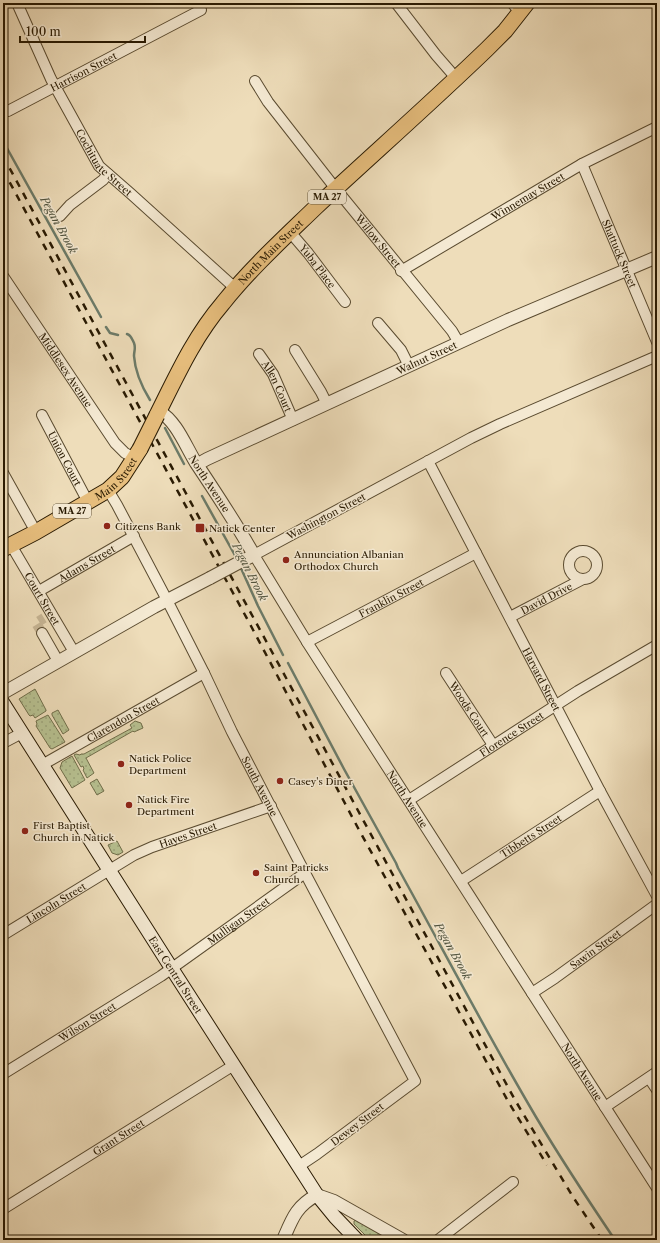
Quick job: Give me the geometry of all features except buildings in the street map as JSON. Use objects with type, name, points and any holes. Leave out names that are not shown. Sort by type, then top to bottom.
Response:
[{"type":"main road","name":"North Main Street","points":[[137,454],[183,362],[216,312],[235,288],[290,232],[492,44],[520,6]]},
{"type":"main road","name":"Main Street","points":[[7,547],[108,490],[122,477],[137,454]]},
{"type":"main road","name":"East Central Street","points":[[3,703],[317,1194],[335,1217],[357,1240]]},
{"type":"street","name":"Cochituate Street","points":[[17,3],[55,86],[96,162],[235,288]]},
{"type":"street","points":[[396,3],[436,55],[456,78]]},
{"type":"street","name":"Harrison Street","points":[[8,111],[201,10]]},
{"type":"street","name":"Willow Street","points":[[255,80],[268,102],[401,271],[452,331],[459,343]]},
{"type":"street","name":"Winnemay Street","points":[[401,271],[582,164],[657,127]]},
{"type":"street","name":"Shattuck Street","points":[[582,164],[657,342]]},
{"type":"street","points":[[60,216],[70,204],[103,180],[108,174]]},
{"type":"street","name":"Yuba Place","points":[[290,232],[345,302]]},
{"type":"street","name":"Walnut Street","points":[[198,464],[527,312],[657,257]]},
{"type":"street","name":"Middlesex Avenue","points":[[3,276],[115,442],[125,453],[137,454]]},
{"type":"street","points":[[378,323],[401,350],[409,366]]},
{"type":"street","points":[[295,350],[327,404]]},
{"type":"street","name":"Allen Court","points":[[259,354],[273,374],[293,420]]},
{"type":"street","name":"Washington Street","points":[[3,693],[167,600],[428,461],[500,424],[657,356]]},
{"type":"street","name":"North Avenue","points":[[158,413],[168,417],[174,424],[307,642],[657,1188]]},
{"type":"street","name":"Union Court","points":[[42,415],[88,502]]},
{"type":"street","name":"Harvard Street","points":[[428,461],[600,791],[657,896]]},
{"type":"street","points":[[3,473],[6,485],[36,532]]},
{"type":"street","name":"South Avenue","points":[[108,490],[118,505],[270,806],[414,1081]]},
{"type":"street","name":"Adams Street","points":[[39,591],[134,536]]},
{"type":"street","name":"Court Street","points":[[7,547],[39,591],[47,615],[74,652]]},
{"type":"street","name":"Franklin Street","points":[[307,642],[476,553]]},
{"type":"street","name":"David Drive","points":[[510,617],[583,578]]},
{"type":"street","points":[[42,633],[58,661]]},
{"type":"street","name":"Florence Street","points":[[409,800],[604,675],[657,645]]},
{"type":"street","name":"Clarendon Street","points":[[42,765],[204,673]]},
{"type":"street","name":"Woods Court","points":[[446,673],[493,745]]},
{"type":"street","points":[[3,743],[22,733]]},
{"type":"street","name":"Tibbetts Street","points":[[461,881],[600,791]]},
{"type":"street","name":"Hayes Street","points":[[109,870],[147,849],[270,806]]},
{"type":"street","name":"Lincoln Street","points":[[3,935],[109,870]]},
{"type":"street","name":"Mulligan Street","points":[[172,969],[305,873]]},
{"type":"street","name":"Sawin Street","points":[[532,993],[657,904]]},
{"type":"street","name":"Wilson Street","points":[[3,1074],[172,969]]},
{"type":"street","name":"Grant Street","points":[[3,1209],[234,1065]]},
{"type":"street","points":[[605,1107],[653,1075],[657,1090]]},
{"type":"street","name":"Dewey Street","points":[[299,1166],[414,1081]]},
{"type":"street","points":[[438,1240],[512,1182]]},
{"type":"street","points":[[283,1240],[298,1209],[304,1202],[317,1194],[330,1199],[403,1240]]},
{"type":"green space","points":[[35,689],[46,711],[35,718],[33,715],[29,715],[19,699]]},
{"type":"green space","points":[[58,710],[69,730],[63,734],[52,715],[52,713]]},
{"type":"green space","points":[[48,715],[65,742],[52,749],[36,726],[36,721]]},
{"type":"green space","points":[[135,721],[141,723],[143,728],[134,732],[133,731],[86,758],[94,773],[87,778],[83,770],[83,766],[81,767],[74,755],[84,754],[132,728],[130,725]]},
{"type":"green space","points":[[72,756],[85,780],[72,788],[60,768],[62,762]]},
{"type":"green space","points":[[97,779],[104,791],[97,795],[90,783]]},
{"type":"green space","points":[[117,841],[123,852],[118,855],[112,853],[108,845]]},
{"type":"green space","points":[[357,1220],[391,1240],[370,1240],[354,1224],[354,1221]]},
{"type":"waterway","name":"Pegan Brook","points":[[3,141],[101,317]]},
{"type":"waterway","name":"Pegan Brook","points":[[106,327],[110,333],[118,335]]},
{"type":"waterway","name":"Pegan Brook","points":[[127,334],[134,343],[134,356],[137,373],[150,400]]},
{"type":"waterway","name":"Pegan Brook","points":[[165,428],[184,464]]},
{"type":"waterway","name":"Pegan Brook","points":[[202,496],[237,559]]},
{"type":"waterway","name":"Pegan Brook","points":[[240,566],[283,655]]},
{"type":"waterway","name":"Pegan Brook","points":[[288,663],[344,769],[501,1056],[555,1148],[615,1240]]},
{"type":"tunnel","points":[[42,633],[36,623],[44,618]]},
{"type":"railway","points":[[3,156],[515,1100],[573,1197],[602,1240]]},
{"type":"railway","points":[[3,170],[251,626],[358,828],[509,1103],[547,1165]]},
{"type":"place","name":"Citizens Bank","points":[[107,526]]},
{"type":"place","name":"Natick Center","points":[[200,528]]},
{"type":"place","name":"Annunciation Albanian Orthodox Church","points":[[286,560]]},
{"type":"place","name":"Natick Police Department","points":[[121,764]]},
{"type":"place","name":"Casey's Diner","points":[[280,781]]},
{"type":"place","name":"Natick Fire Department","points":[[129,805]]},
{"type":"place","name":"First Baptist Church in Natick","points":[[25,831]]},
{"type":"place","name":"Saint Patricks Church","points":[[256,873]]}]
